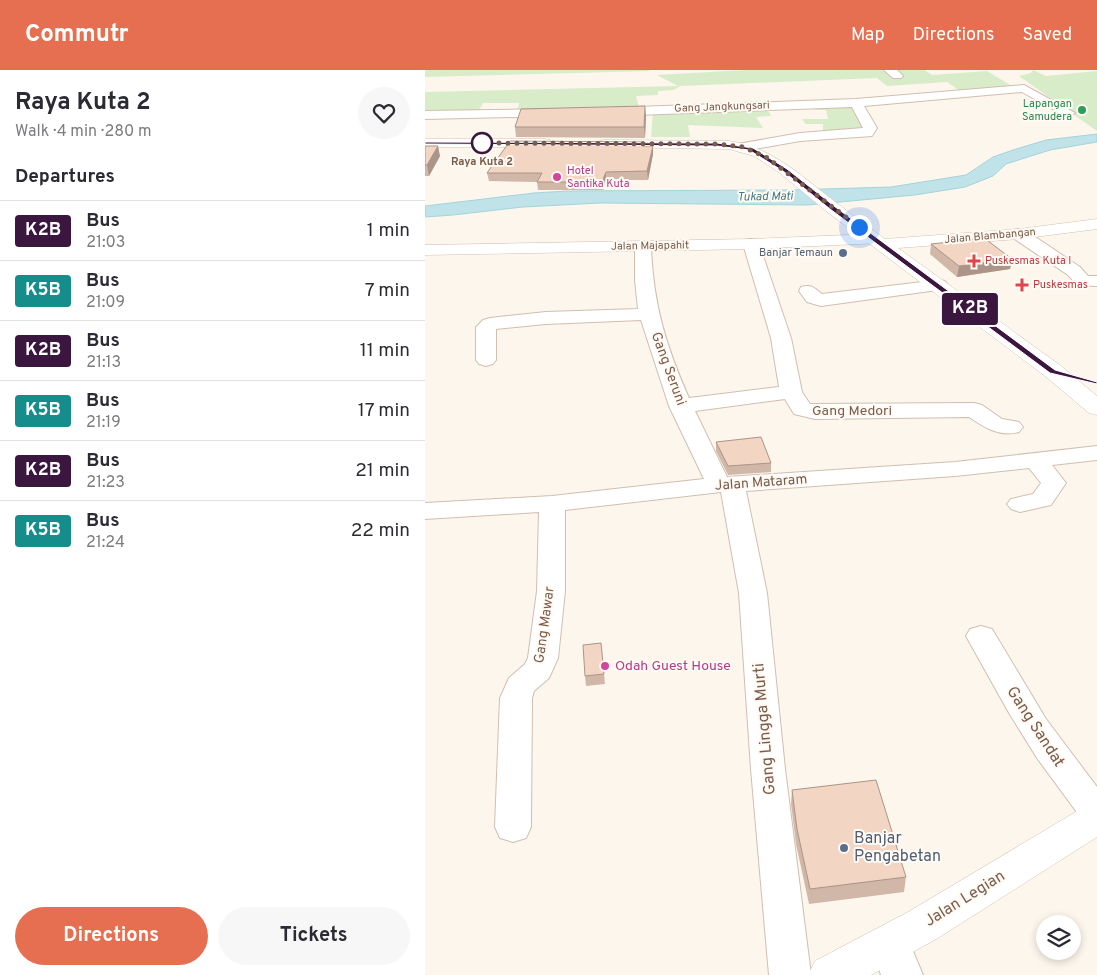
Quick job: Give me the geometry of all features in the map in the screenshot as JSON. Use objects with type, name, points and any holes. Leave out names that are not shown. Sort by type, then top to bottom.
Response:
[{"type":"main road","points":[[425,143],[561,144]]},
{"type":"main road","points":[[587,144],[717,144],[743,147],[766,157],[832,208],[939,285],[1097,408]]},
{"type":"main road","name":"Jalan Blambangan","points":[[879,242],[1019,234],[1097,224]]},
{"type":"main road","name":"Jalan Majapahit","points":[[425,250],[879,242]]},
{"type":"main road","points":[[1053,372],[1097,382]]},
{"type":"main road","name":"Jalan Legian","points":[[830,975],[896,959],[923,925],[1097,818]]},
{"type":"street","name":"Gang Jangkungsari","points":[[597,112],[856,104],[1027,88],[1069,113]]},
{"type":"street","points":[[743,147],[800,137],[867,133],[870,128],[856,104]]},
{"type":"street","points":[[425,115],[571,113]]},
{"type":"street","points":[[1019,234],[1074,271],[1091,287]]},
{"type":"street","name":"Gang Medori","points":[[751,244],[781,338],[791,392],[802,409],[809,412],[971,410],[977,411],[996,425],[1011,427]]},
{"type":"street","name":"Gang Seruni","points":[[643,246],[643,274],[648,314],[680,406],[726,485]]},
{"type":"street","points":[[808,291],[814,298],[821,300],[939,285]]},
{"type":"street","points":[[486,360],[486,326],[490,324],[546,318],[648,314]]},
{"type":"street","points":[[680,406],[791,392]]},
{"type":"street","name":"Jalan Mataram","points":[[425,511],[552,504],[726,485],[955,469],[1097,453]]},
{"type":"street","points":[[1020,504],[1042,500],[1054,483],[1036,461]]},
{"type":"street","name":"Gang Lingga Murti","points":[[726,485],[753,593],[768,768],[790,975]]},
{"type":"street","name":"Gang Mawar","points":[[513,827],[516,698],[520,686],[538,670],[543,658],[551,591],[552,504]]},
{"type":"street","name":"Gang Sandat","points":[[981,636],[1003,677],[1050,752],[1097,812]]},
{"type":"green space","points":[[425,70],[649,70],[650,71],[425,77]]},
{"type":"green space","points":[[745,70],[925,70],[932,75],[987,71],[1015,88],[960,91],[947,82],[887,86],[877,78],[680,86],[674,90],[658,91],[658,95],[636,96],[639,108],[517,111],[519,103],[483,103],[478,112],[425,113],[425,92],[678,86],[657,75]]},
{"type":"green space","points":[[1033,70],[1046,76],[1097,71],[1097,131],[1019,76],[1031,73]]},
{"type":"green space","points":[[853,104],[864,132],[823,132],[823,124],[806,124],[802,119],[828,119],[826,110],[815,110],[812,105]]},
{"type":"green space","points":[[767,108],[771,116],[756,117],[763,128],[688,125],[690,137],[651,137],[653,112]]},
{"type":"water","name":"Tukad Mati","points":[[1097,134],[1097,142],[1050,150],[1006,164],[993,176],[965,187],[915,195],[808,205],[600,203],[523,207],[425,217],[425,206],[534,193],[891,187],[966,175],[993,157],[1013,150],[1046,140]]},
{"type":"building","points":[[645,106],[644,127],[515,127],[521,109]]},
{"type":"building","points":[[510,141],[644,142],[643,146],[653,146],[647,171],[606,172],[602,182],[537,182],[542,173],[487,173]]},
{"type":"building","points":[[425,146],[438,146],[427,165],[425,165]]},
{"type":"building","points":[[984,238],[1012,259],[959,266],[931,244]]},
{"type":"building","points":[[761,437],[771,463],[728,466],[716,442]]},
{"type":"building","points":[[601,643],[604,674],[585,676],[583,645]]},
{"type":"building","name":"Banjar Pengabetan","points":[[876,780],[906,877],[810,889],[797,829],[792,790]]},
{"type":"bus line","name":"K2B","points":[[425,143],[717,144],[751,149],[785,170],[832,208],[939,285],[1053,372],[1097,382]]},
{"type":"place","name":"Lapangan Samudera","points":[[1082,110]]},
{"type":"place","name":"Raya Kuta 2","points":[[482,143]]},
{"type":"place","name":"Hotel Santika Kuta","points":[[557,177]]},
{"type":"place","name":"Banjar Temaun","points":[[843,253]]},
{"type":"place","name":"Puskesmas Kuta I","points":[[974,261]]},
{"type":"place","name":"Puskesmas","points":[[1022,285]]},
{"type":"place","name":"Odah Guest House","points":[[605,666]]},
{"type":"place","name":"Banjar Pengabetan","points":[[844,848]]},
{"type":"route","points":[[482,143],[477,143],[717,144],[743,147],[759,153],[785,170],[859,227]]}]
